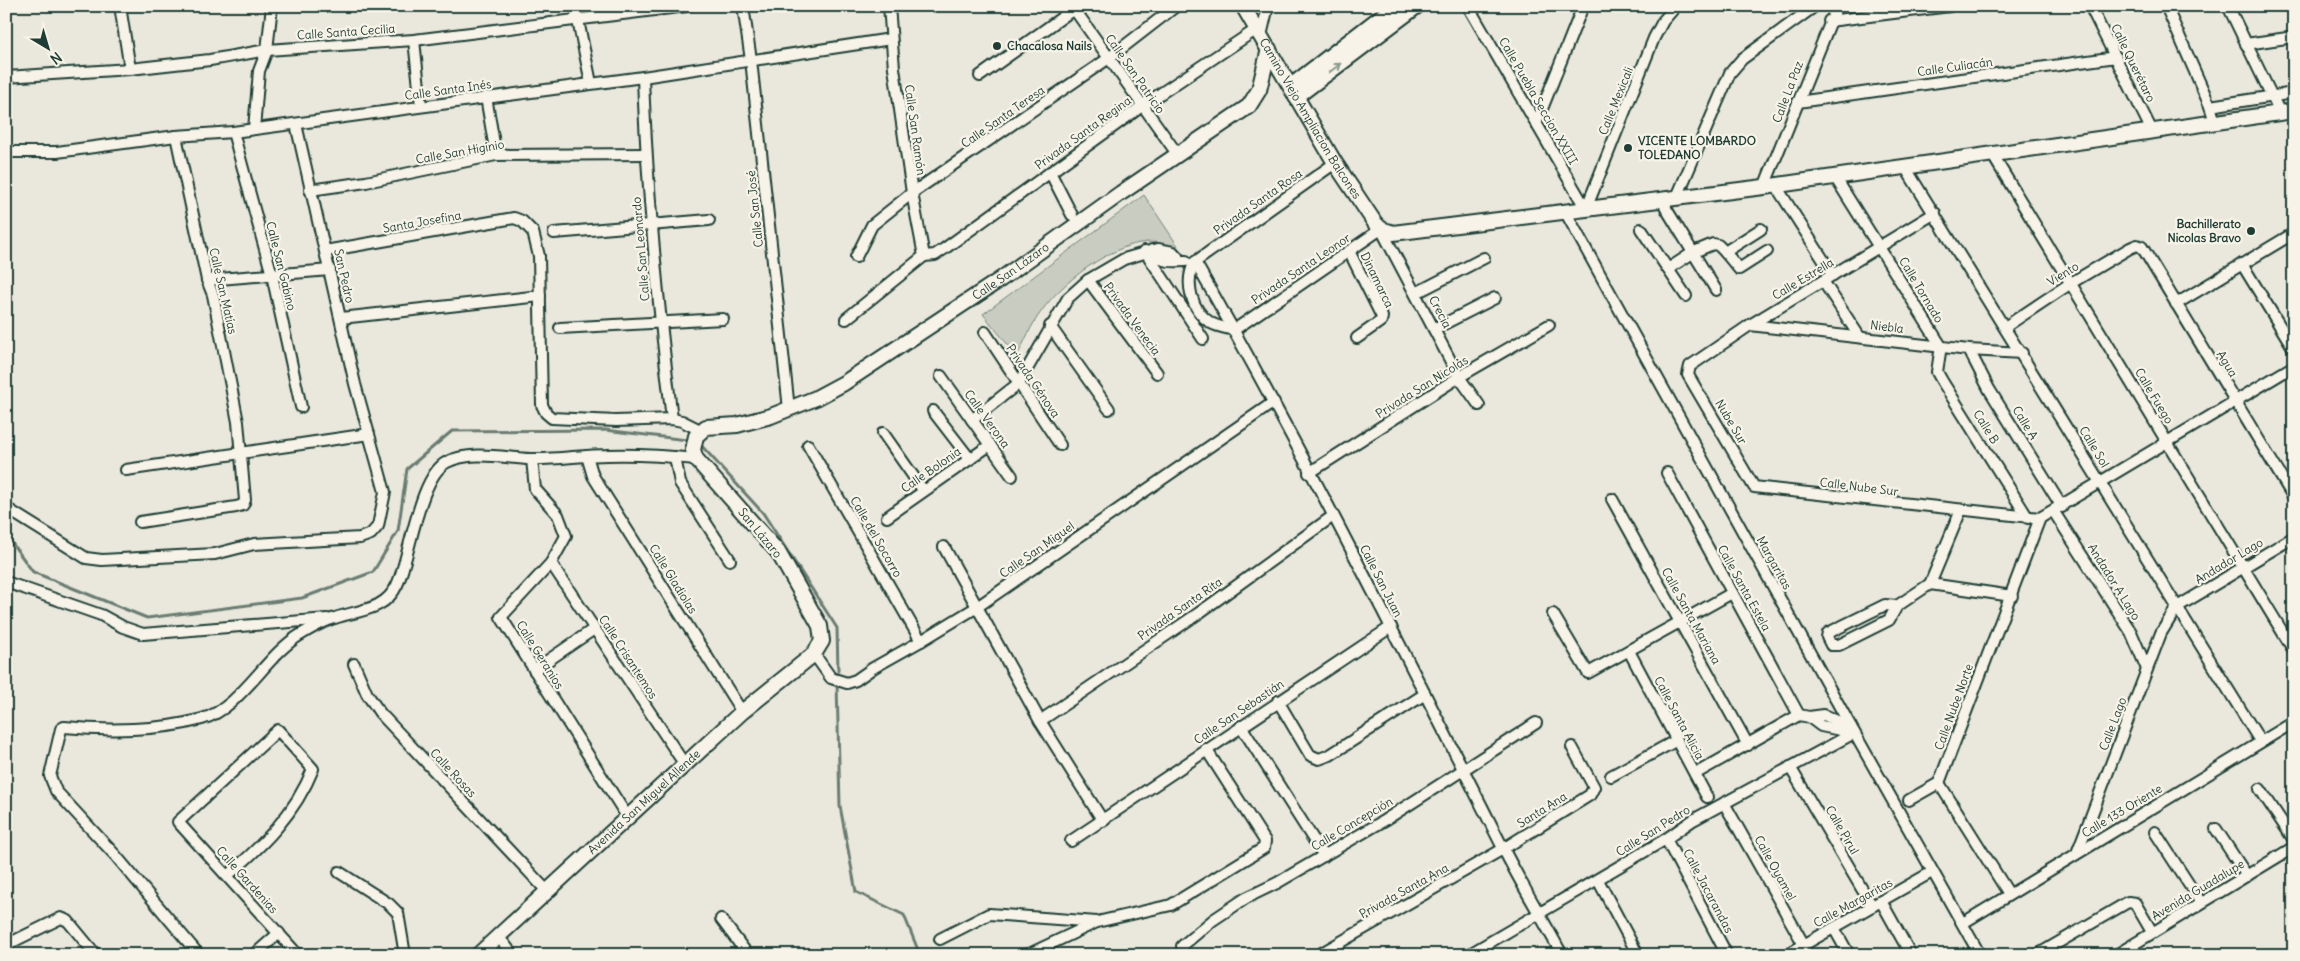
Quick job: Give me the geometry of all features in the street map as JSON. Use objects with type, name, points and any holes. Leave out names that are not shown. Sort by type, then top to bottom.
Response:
[{"type":"main road","name":"Camino Viejo Ampliacion Balcones","points":[[1244,6],[1335,163],[1370,217],[1382,229]]},
{"type":"main road","points":[[1293,91],[1395,6]]},
{"type":"main road","points":[[1293,91],[1417,6]]},
{"type":"main road","name":"Calle San Lázaro","points":[[697,443],[712,426],[737,425],[789,409],[816,398],[861,372],[1001,279],[1234,117],[1256,98],[1265,72],[1269,49]]},
{"type":"main road","points":[[1382,229],[1404,233],[1566,213],[1835,177],[2290,112]]},
{"type":"main road","name":"San Lázaro","points":[[697,443],[778,552],[820,626],[822,641],[814,654]]},
{"type":"main road","name":"Avenida San Miguel Allende","points":[[478,955],[742,712],[814,654]]},
{"type":"street","points":[[120,6],[130,69]]},
{"type":"street","points":[[254,129],[259,71],[267,50],[272,6]]},
{"type":"street","points":[[575,6],[591,83]]},
{"type":"street","name":"Calle Santa Cecilia","points":[[6,76],[130,69],[210,60],[267,50],[414,40],[687,6]]},
{"type":"street","name":"Calle San José","points":[[743,6],[751,60],[789,409]]},
{"type":"street","name":"Calle San Ramón","points":[[889,6],[891,39],[912,193],[924,256]]},
{"type":"street","name":"Calle Santa Teresa","points":[[856,257],[872,224],[912,193],[1108,58],[1176,6]]},
{"type":"street","points":[[1259,32],[1268,6]]},
{"type":"street","name":"Calle Puebla Seccion XXIII","points":[[1468,6],[1586,209]]},
{"type":"street","points":[[1536,124],[1583,6]]},
{"type":"street","name":"Calle Mexicali","points":[[1586,209],[1654,38],[1663,21],[1676,6]]},
{"type":"street","points":[[1677,197],[1730,72],[1742,59],[1815,6]]},
{"type":"street","name":"Calle La Paz","points":[[1770,186],[1798,102],[1837,6]]},
{"type":"street","points":[[1830,21],[1950,6]]},
{"type":"street","name":"Calle Querétaro","points":[[2090,6],[2152,131]]},
{"type":"street","points":[[2166,6],[2210,106],[2215,122]]},
{"type":"street","points":[[2228,6],[2272,96],[2290,112]]},
{"type":"street","points":[[980,76],[1075,7]]},
{"type":"street","name":"Calle San Patricio","points":[[1075,7],[1108,58],[1178,155]]},
{"type":"street","name":"Privada Santa Regina","points":[[846,319],[924,256],[935,255],[1142,106],[1259,32]]},
{"type":"street","points":[[2246,44],[2294,37]]},
{"type":"street","name":"Calle Santa Inés","points":[[6,152],[79,150],[176,136],[233,132],[296,124],[642,77],[891,39]]},
{"type":"street","points":[[414,40],[421,106]]},
{"type":"street","name":"Calle Culiacán","points":[[1798,102],[2116,57]]},
{"type":"street","name":"Calle San Leonardo","points":[[642,77],[651,226],[672,419]]},
{"type":"street","points":[[2210,106],[2294,93]]},
{"type":"street","points":[[486,97],[496,155]]},
{"type":"street","name":"San Pedro","points":[[6,508],[86,558],[102,560],[215,554],[254,544],[360,538],[371,534],[378,526],[385,492],[369,434],[310,190],[296,124]]},
{"type":"street","name":"Calle San Gabino","points":[[233,132],[272,275],[300,407]]},
{"type":"street","name":"Calle San Matías","points":[[140,522],[243,505],[245,500],[242,452],[213,295],[207,280],[176,136]]},
{"type":"street","name":"Calle San Higinio","points":[[310,190],[366,182],[496,155],[646,154]]},
{"type":"street","name":"Calle Fuego","points":[[1992,154],[2294,651]]},
{"type":"street","name":"Privada Santa Rosa","points":[[1195,262],[1335,163]]},
{"type":"street","name":"Calle Sol","points":[[1906,167],[2260,741]]},
{"type":"street","points":[[1050,172],[1072,215]]},
{"type":"street","name":"Calle Tornado","points":[[1835,177],[1941,346]]},
{"type":"street","points":[[1770,186],[1833,275]]},
{"type":"street","points":[[1662,199],[1716,290]]},
{"type":"street","name":"Margaritas","points":[[1566,213],[1852,730],[1932,872],[1963,922],[1980,955]]},
{"type":"street","name":"Calle Estrella","points":[[1687,371],[1690,366],[1750,325],[1935,214]]},
{"type":"street","name":"Santa Josefina","points":[[325,251],[514,218],[522,221],[533,232],[538,249],[540,296]]},
{"type":"street","points":[[554,234],[709,220]]},
{"type":"street","name":"Privada Santa Leonor","points":[[1234,330],[1382,229]]},
{"type":"street","name":"Crecia","points":[[1382,229],[1460,377],[1479,405]]},
{"type":"street","points":[[1641,229],[1686,296]]},
{"type":"street","points":[[1725,252],[1761,229]]},
{"type":"street","points":[[2176,304],[2294,233]]},
{"type":"street","points":[[1668,269],[1694,252],[1713,244],[1718,245],[1739,269],[1767,251]]},
{"type":"street","name":"Viento","points":[[2004,327],[2071,283],[2137,246]]},
{"type":"street","name":"Agua","points":[[2137,246],[2142,247],[2294,498]]},
{"type":"street","points":[[1149,251],[1158,259],[1170,262],[1195,262],[1188,277],[1189,287],[1199,310],[1212,324],[1234,330]]},
{"type":"street","points":[[972,420],[1019,383],[1050,326],[1068,298],[1088,280],[1124,259],[1149,251]]},
{"type":"street","points":[[1149,251],[1203,339]]},
{"type":"street","name":"Dinamarca","points":[[1349,251],[1382,317],[1381,321],[1357,338]]},
{"type":"street","points":[[1416,293],[1484,258]]},
{"type":"street","name":"Calle San Juan","points":[[1195,262],[1274,402],[1309,473],[1464,768],[1503,849],[1562,955]]},
{"type":"street","points":[[2242,264],[2294,349]]},
{"type":"street","points":[[207,280],[330,270]]},
{"type":"street","name":"Privada Venecia","points":[[1088,280],[1156,374]]},
{"type":"street","points":[[1823,281],[1859,336]]},
{"type":"street","points":[[6,582],[101,615],[123,628],[143,634],[333,618],[374,608],[390,595],[397,585],[435,471],[445,462],[457,458],[482,456],[532,459],[587,456],[675,457],[697,443],[672,419],[616,421],[564,419],[552,418],[546,413],[542,405],[540,296],[341,318]]},
{"type":"street","points":[[1434,329],[1495,298]]},
{"type":"street","points":[[560,328],[723,319]]},
{"type":"street","name":"Privada San Nicolás","points":[[1309,473],[1460,377],[1549,325]]},
{"type":"street","name":"Niebla","points":[[1750,325],[1969,350],[2022,353]]},
{"type":"street","points":[[1050,326],[1110,409]]},
{"type":"street","name":"Privada Génova","points":[[985,332],[1060,445]]},
{"type":"street","name":"Calle B","points":[[1941,346],[1937,372],[2028,518]]},
{"type":"street","name":"Calle A","points":[[1969,350],[1989,389],[2058,509]]},
{"type":"street","points":[[2040,518],[2058,509],[2294,366]]},
{"type":"street","name":"Nube Sur","points":[[1687,371],[1754,486]]},
{"type":"street","name":"Calle Verona","points":[[941,376],[1012,476]]},
{"type":"street","name":"Calle San Miguel","points":[[814,654],[831,678],[848,683],[856,680],[977,607],[1274,402]]},
{"type":"street","points":[[933,411],[970,459]]},
{"type":"street","points":[[882,433],[923,490]]},
{"type":"street","points":[[126,470],[369,434]]},
{"type":"street","name":"Calle Bolonia","points":[[887,517],[990,444]]},
{"type":"street","name":"Calle del Socorro","points":[[808,445],[921,641]]},
{"type":"street","name":"Calle Gladiolas","points":[[587,456],[593,476],[742,712]]},
{"type":"street","points":[[675,457],[680,483],[730,560]]},
{"type":"street","name":"Calle Geranios","points":[[532,459],[535,489],[558,515],[566,536],[551,563],[500,617],[628,818]]},
{"type":"street","name":"Calle Santa Estela","points":[[1666,473],[1732,593],[1804,716]]},
{"type":"street","name":"Calle Nube Sur","points":[[1754,486],[2040,518]]},
{"type":"street","name":"Calle Santa Mariana","points":[[1612,499],[1748,745]]},
{"type":"street","name":"Andador A Lago","points":[[2058,509],[2131,632],[2147,669]]},
{"type":"street","points":[[1897,606],[1885,604],[1828,633],[1827,637],[1831,645],[1840,645],[1889,620],[1897,606],[1930,584],[1962,510]]},
{"type":"street","name":"Privada Santa Rita","points":[[1040,721],[1199,613],[1333,516]]},
{"type":"street","name":"Calle Nube Norte","points":[[1939,783],[1993,640],[2012,596],[2040,518]]},
{"type":"street","name":"Andador Lago","points":[[2177,607],[2294,537]]},
{"type":"street","points":[[944,547],[1040,721],[1103,821]]},
{"type":"street","name":"Calle Crisantemos","points":[[551,563],[685,765]]},
{"type":"street","points":[[1930,584],[2012,596]]},
{"type":"street","points":[[1553,614],[1588,672],[1732,593]]},
{"type":"street","name":"Calle Lago","points":[[2077,853],[2160,633],[2177,607]]},
{"type":"street","points":[[199,955],[116,856],[56,791],[50,776],[58,734],[64,727],[92,730],[170,725],[202,719],[216,714],[236,697],[283,647],[300,635],[333,618]]},
{"type":"street","name":"Calle San Sebastián","points":[[1071,841],[1391,627]]},
{"type":"street","points":[[534,670],[594,629]]},
{"type":"street","name":"Calle Santa Alicia","points":[[1629,651],[1707,797]]},
{"type":"street","name":"Calle Rosas","points":[[354,664],[367,694],[380,713],[547,892]]},
{"type":"street","points":[[1278,701],[1310,755],[1319,758],[1330,755],[1425,694]]},
{"type":"street","points":[[1695,774],[1804,716],[1821,726],[1852,730]]},
{"type":"street","name":"Calle 133 Oriente","points":[[1963,922],[2294,722]]},
{"type":"street","name":"Calle Concepción","points":[[1183,950],[1213,920],[1246,898],[1324,856],[1536,723]]},
{"type":"street","points":[[1241,726],[1324,856]]},
{"type":"street","name":"Calle Gardenias","points":[[227,876],[267,841],[281,824],[305,790],[313,769],[278,730],[178,822],[298,955]]},
{"type":"street","name":"Calle San Pedro","points":[[1468,955],[1598,880],[1666,839],[1693,820],[1790,767],[1852,730]]},
{"type":"street","points":[[1611,776],[1677,740]]},
{"type":"street","name":"Santa Ana","points":[[1503,849],[1593,791],[1594,787],[1572,747]]},
{"type":"street","points":[[1027,955],[1098,922],[1171,905],[1264,848],[1265,841],[1206,749]]},
{"type":"street","name":"Calle Pirul","points":[[1790,767],[1876,904],[1911,955]]},
{"type":"street","points":[[1909,800],[1939,783],[2010,894]]},
{"type":"street","points":[[2260,789],[2294,840]]},
{"type":"street","name":"Calle Oyamel","points":[[1724,803],[1804,945]]},
{"type":"street","points":[[2216,829],[2247,876]]},
{"type":"street","points":[[2155,832],[2201,903]]},
{"type":"street","name":"Calle Jacarandas","points":[[1666,839],[1727,955]]},
{"type":"street","name":"Avenida Guadalupe","points":[[2116,955],[2294,847]]},
{"type":"street","name":"Privada Santa Ana","points":[[1318,955],[1503,849]]},
{"type":"street","points":[[339,872],[389,904],[398,914],[405,955]]},
{"type":"street","name":"Calle Margaritas","points":[[1786,955],[1932,872]]},
{"type":"street","points":[[1598,880],[1638,955]]},
{"type":"street","points":[[2037,955],[2128,902],[2135,904],[2152,932]]},
{"type":"street","points":[[940,939],[990,914],[1098,922]]},
{"type":"street","points":[[6,945],[61,918],[68,921],[96,955]]},
{"type":"street","points":[[721,918],[748,955]]},
{"type":"street","points":[[1834,928],[1849,955]]},
{"type":"street","points":[[254,955],[279,933]]},
{"type":"street","points":[[498,936],[513,955]]},
{"type":"shaded area","points":[[1144,195],[1178,246],[1152,242],[1134,244],[1103,257],[1088,267],[1061,289],[1041,312],[1017,356],[983,314]]},
{"type":"waterway","points":[[6,535],[33,572],[147,618],[302,598],[373,572],[398,531],[407,469],[452,431],[605,430],[687,440]]},
{"type":"waterway","points":[[699,443],[763,513],[837,628],[838,671]]},
{"type":"waterway","points":[[837,683],[840,806],[856,892],[904,915],[920,955]]},
{"type":"place","name":"Chacalosa Nails","points":[[997,46]]},
{"type":"place","name":"VICENTE LOMBARDO TOLEDANO","points":[[1628,148]]},
{"type":"place","name":"Bachillerato Nicolas Bravo","points":[[2251,231]]}]
